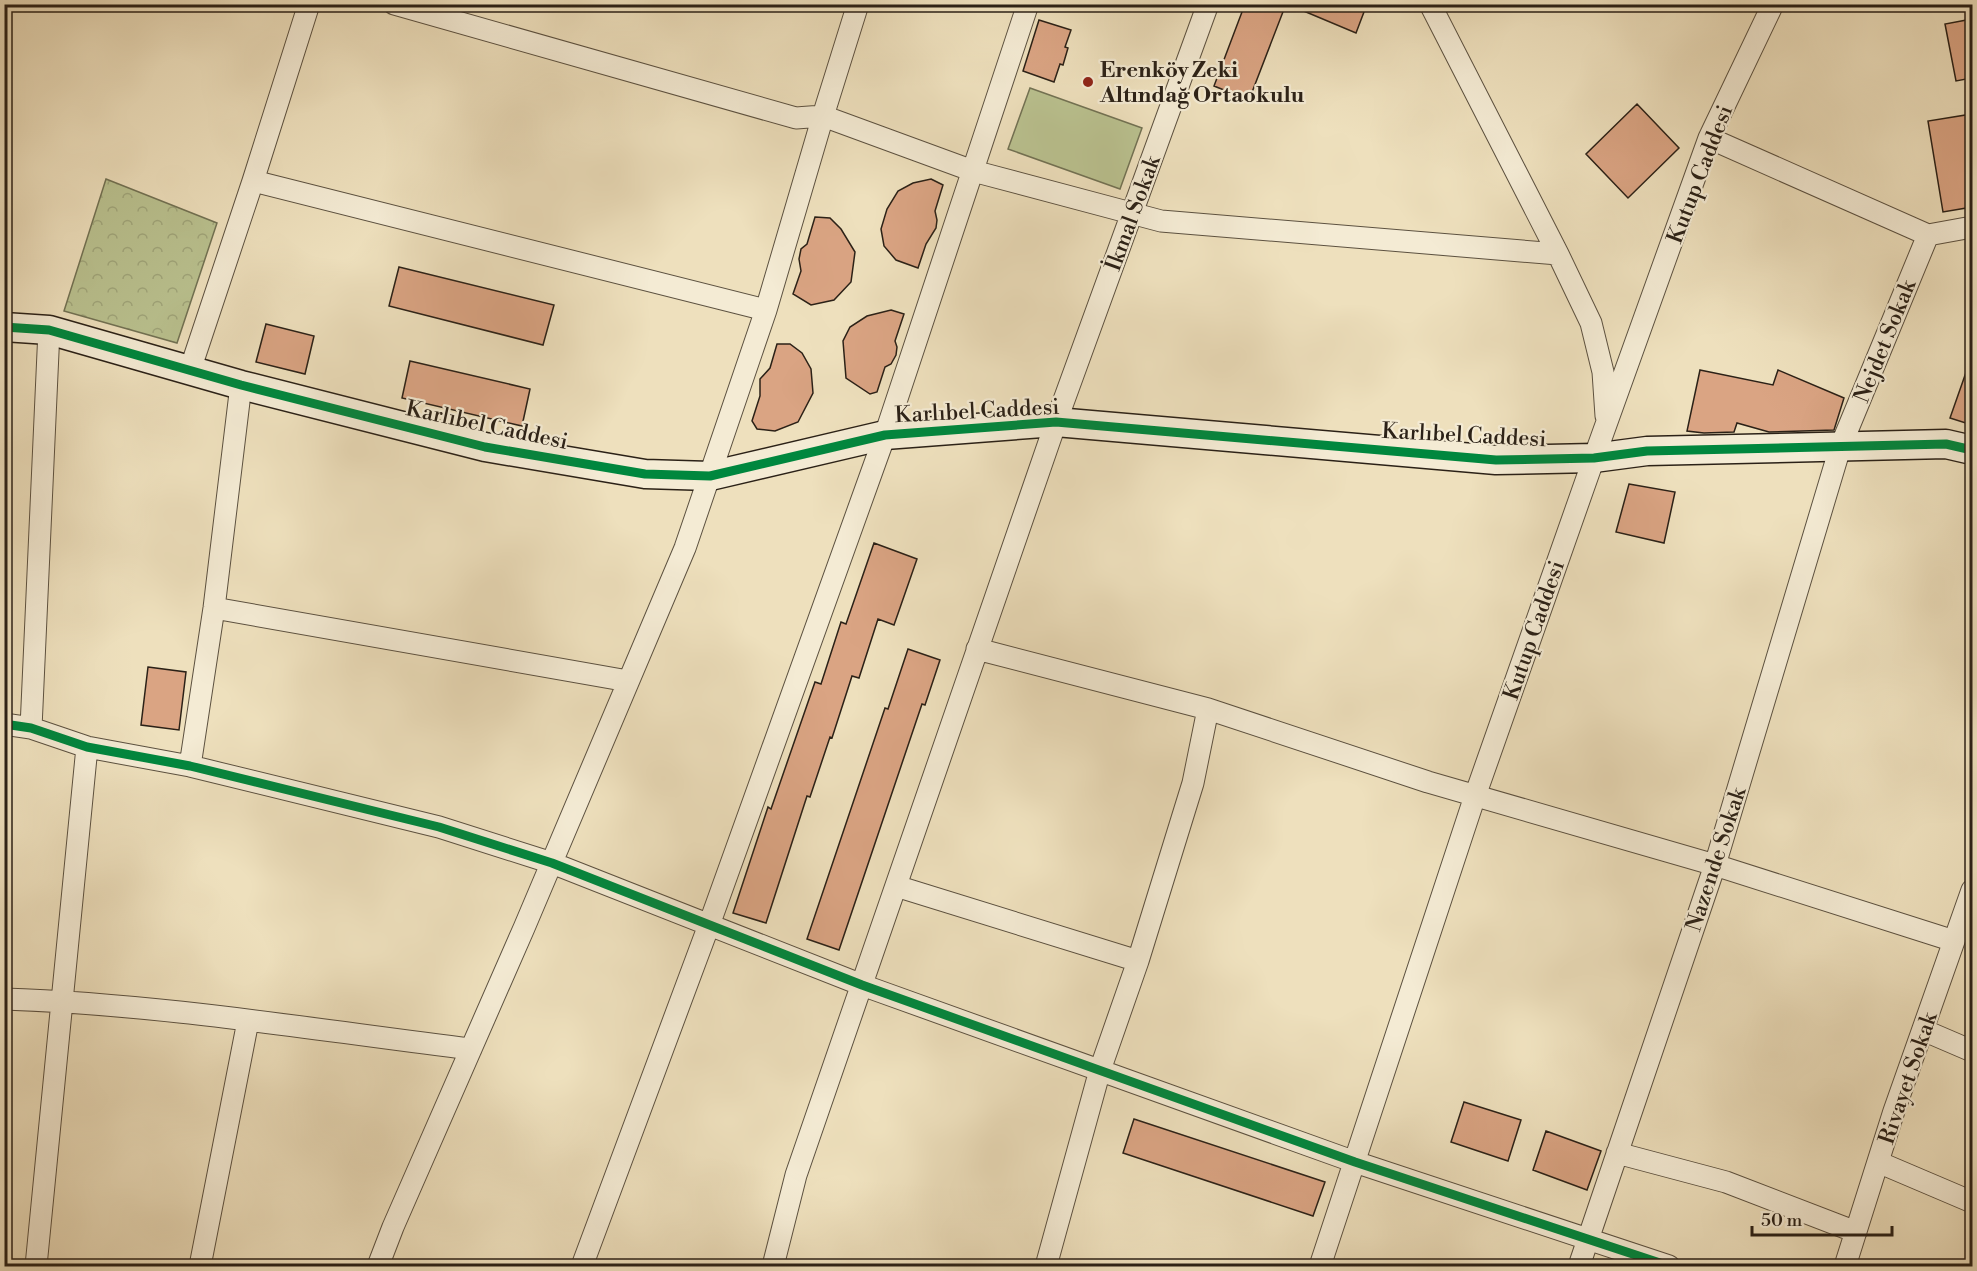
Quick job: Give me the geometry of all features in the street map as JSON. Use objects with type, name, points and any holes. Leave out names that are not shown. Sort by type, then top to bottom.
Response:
[{"type":"street","points":[[190,370],[309,4]]},
{"type":"street","points":[[394,4],[796,118],[823,116],[973,171],[1161,221],[1558,254]]},
{"type":"street","points":[[378,1266],[685,548],[766,310],[858,4]]},
{"type":"street","points":[[582,1266],[709,925],[885,435],[1029,4]]},
{"type":"street","name":"İkmal Sokak","points":[[773,1266],[796,1175],[977,649],[1056,422],[1208,4]]},
{"type":"street","points":[[1430,4],[1591,323],[1603,372],[1606,425]]},
{"type":"street","name":"Kutup Caddesi","points":[[1320,1266],[1475,796],[1594,458],[1709,138],[1773,4]]},
{"type":"street","points":[[1709,138],[1928,235],[1972,227]]},
{"type":"street","points":[[253,181],[766,310]]},
{"type":"street","name":"Nejdet Sokak","points":[[1840,448],[1928,235]]},
{"type":"street","name":"Karlıbel Caddesi","points":[[4,327],[49,330],[241,385],[485,447],[645,474],[710,476],[885,435],[1056,422],[1496,460],[1594,458],[1647,451],[1946,444],[1972,450]]},
{"type":"street","points":[[31,728],[49,330]]},
{"type":"street","points":[[190,766],[214,608],[241,385]]},
{"type":"street","name":"Nazende Sokak","points":[[1579,1266],[1715,865],[1840,448]]},
{"type":"street","points":[[214,608],[628,681]]},
{"type":"street","points":[[977,649],[1208,709],[1417,779],[1715,865],[1954,941]]},
{"type":"street","points":[[1046,1266],[1100,1070],[1138,961],[1193,783],[1208,709]]},
{"type":"street","points":[[4,724],[31,728],[87,747],[190,766],[439,826],[552,863],[862,985],[1355,1162],[1669,1266]]},
{"type":"street","points":[[36,1266],[87,747]]},
{"type":"street","points":[[896,886],[1138,961]]},
{"type":"street","name":"Rivayet Sokak","points":[[1845,1266],[1878,1162],[1972,890]]},
{"type":"street","points":[[4,999],[61,1001],[248,1021],[471,1049]]},
{"type":"street","points":[[200,1266],[248,1021]]},
{"type":"street","points":[[1923,1030],[1972,1051]]},
{"type":"street","points":[[1617,1153],[1726,1182],[1856,1232]]},
{"type":"street","points":[[1878,1162],[1972,1202]]},
{"type":"green space","points":[[1030,88],[1142,128],[1120,189],[1008,149]]},
{"type":"green space","points":[[106,179],[217,223],[177,343],[64,311]]},
{"type":"building","points":[[1245,4],[1286,4],[1249,100],[1214,86]]},
{"type":"building","points":[[1287,4],[1367,4],[1356,33]]},
{"type":"building","points":[[1972,19],[1972,78],[1956,81],[1945,24]]},
{"type":"building","points":[[1039,20],[1071,30],[1065,47],[1068,48],[1063,65],[1060,64],[1054,82],[1023,71]]},
{"type":"building","points":[[1637,104],[1679,148],[1628,198],[1586,154]]},
{"type":"building","points":[[1972,114],[1972,207],[1943,212],[1928,121]]},
{"type":"building","points":[[931,179],[943,185],[935,211],[936,228],[926,244],[918,268],[896,260],[884,246],[881,229],[887,209],[898,191],[913,183]]},
{"type":"building","points":[[815,217],[830,218],[841,229],[855,252],[851,282],[834,300],[811,305],[793,294],[801,271],[799,259],[801,249],[807,244]]},
{"type":"building","points":[[399,267],[554,305],[543,345],[389,306]]},
{"type":"building","points":[[891,310],[904,314],[895,341],[896,355],[891,364],[885,367],[877,392],[870,394],[846,378],[843,341],[850,327],[867,316]]},
{"type":"building","points":[[266,324],[314,336],[305,374],[256,362]]},
{"type":"building","points":[[777,344],[790,344],[802,353],[811,369],[813,393],[798,422],[775,431],[757,429],[752,421],[760,396],[760,379],[770,368]]},
{"type":"building","points":[[410,361],[530,389],[522,426],[402,398]]},
{"type":"building","points":[[1970,361],[1972,361],[1972,425],[1950,418]]},
{"type":"building","points":[[1700,370],[1773,385],[1778,370],[1844,398],[1834,430],[1769,432],[1737,423],[1734,432],[1687,431]]},
{"type":"building","points":[[1629,484],[1675,492],[1664,543],[1616,532]]},
{"type":"building","points":[[874,543],[917,559],[894,625],[878,619],[859,678],[852,676],[810,797],[807,796],[766,923],[733,913],[768,807],[771,809],[815,682],[821,684],[841,622],[846,624]]},
{"type":"building","points":[[908,649],[940,660],[925,705],[922,704],[839,950],[807,939],[885,708],[888,709]]},
{"type":"building","points":[[148,667],[186,672],[179,730],[141,725]]},
{"type":"building","points":[[1464,1102],[1521,1120],[1508,1161],[1451,1142]]},
{"type":"building","points":[[1134,1119],[1325,1182],[1313,1216],[1123,1153]]},
{"type":"building","points":[[1546,1131],[1601,1151],[1587,1190],[1533,1170]]},
{"type":"cycle path","points":[[4,327],[49,330],[241,385],[485,447],[645,474],[710,476],[885,435],[1056,422],[1496,460],[1594,458],[1647,451],[1946,444],[1972,450]]},
{"type":"cycle path","points":[[4,724],[31,728],[87,747],[190,766],[439,827],[552,863],[862,985],[1355,1162],[1669,1266]]},
{"type":"place","name":"Erenköy Zeki Altındağ Ortaokulu","points":[[1088,82]]}]
